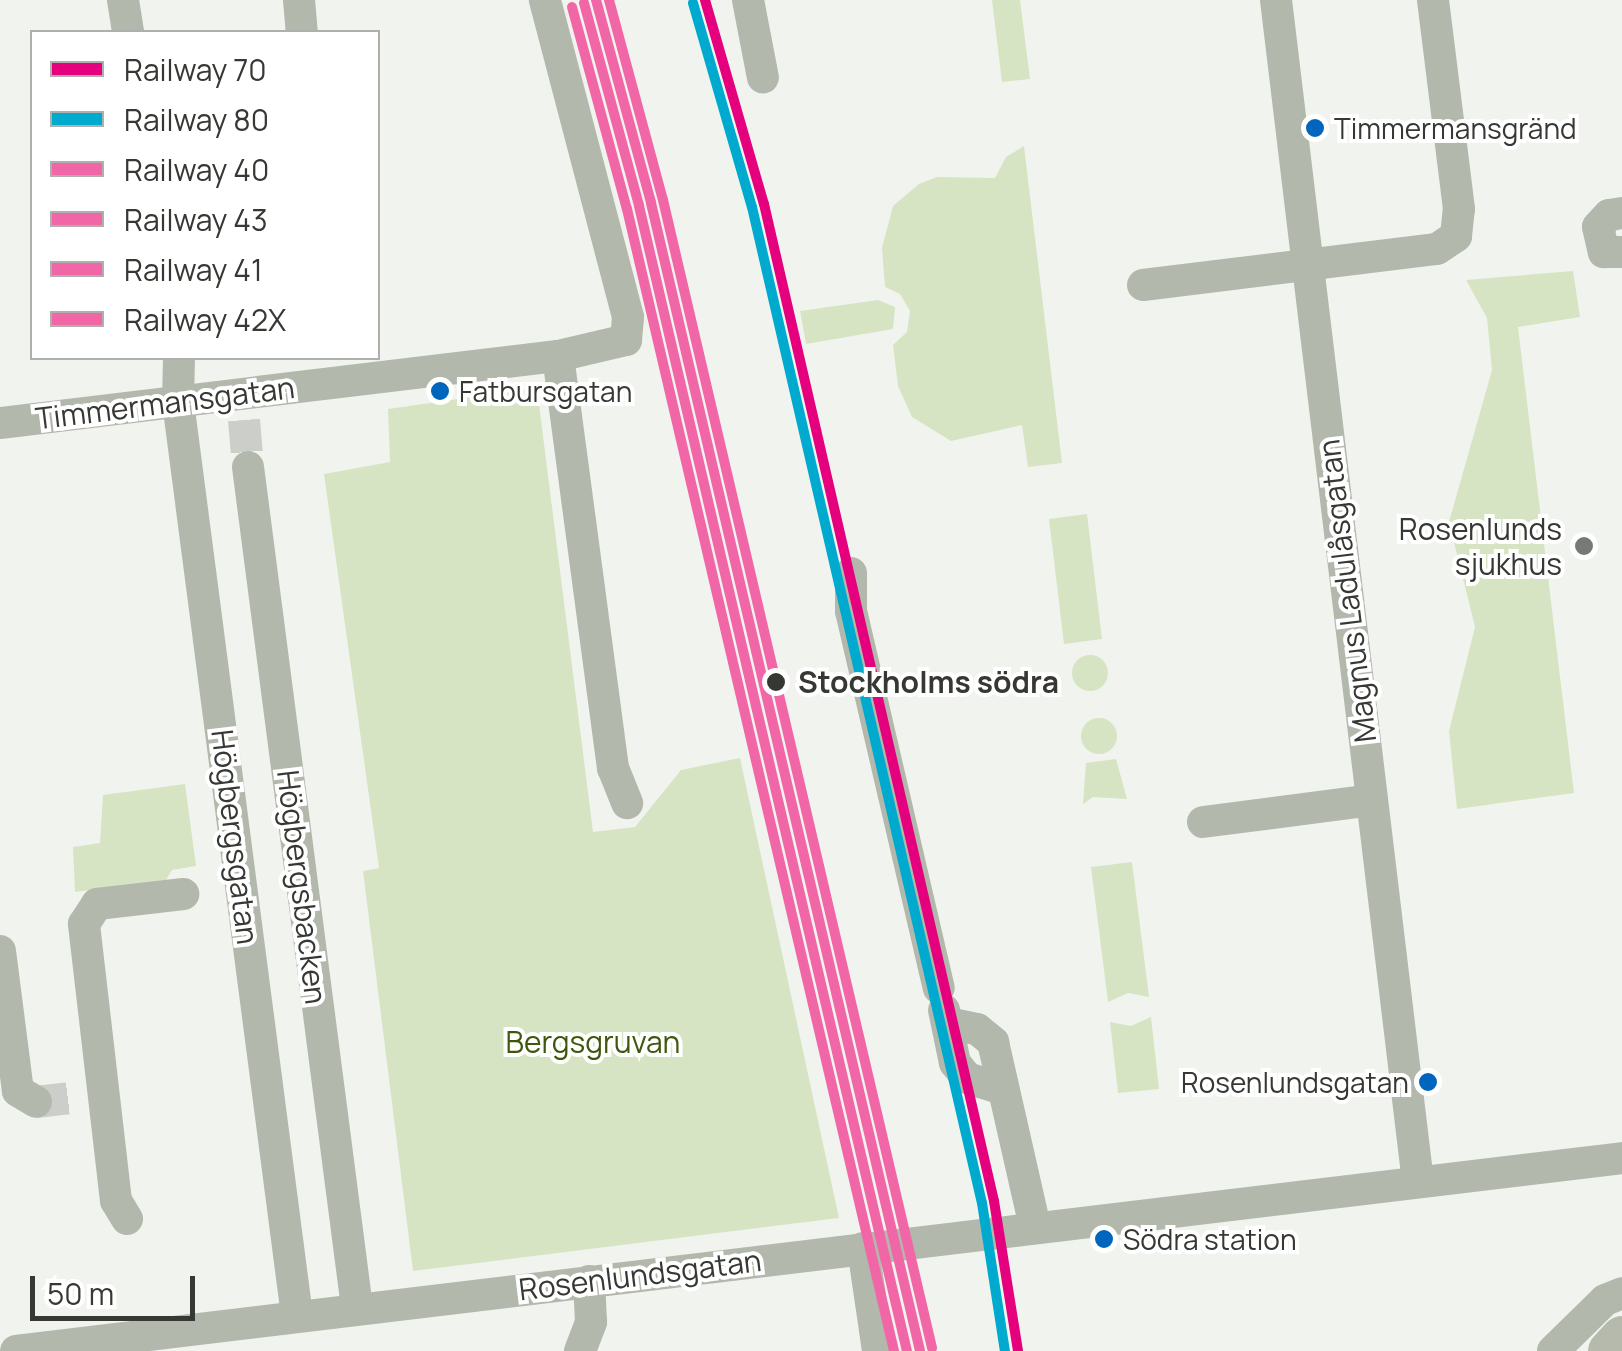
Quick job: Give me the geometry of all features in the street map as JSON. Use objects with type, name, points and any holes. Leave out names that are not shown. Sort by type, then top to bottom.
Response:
[{"type":"main road","points":[[1609,1351],[1622,1336]]},
{"type":"street","points":[[123,0],[128,30]]},
{"type":"street","points":[[299,0],[302,30]]},
{"type":"street","name":"Timmermansgatan","points":[[0,423],[178,402],[242,407],[329,370],[558,356],[626,340],[628,317],[545,0]]},
{"type":"street","points":[[748,0],[764,78]]},
{"type":"street","name":"Magnus Ladulåsgatan","points":[[1276,0],[1418,1182]]},
{"type":"street","points":[[1142,285],[1437,249],[1456,236],[1459,209],[1434,0]]},
{"type":"street","points":[[1622,214],[1598,227],[1604,252],[1622,252]]},
{"type":"street","points":[[558,356],[613,768],[627,803]]},
{"type":"street","name":"Högbergsgatan","points":[[179,360],[178,402],[296,1316]]},
{"type":"street","name":"Högbergsbacken","points":[[248,467],[357,1308]]},
{"type":"street","points":[[851,573],[851,611],[955,1063],[968,1078],[1004,1089],[1035,1227]]},
{"type":"street","points":[[1202,822],[1372,800]]},
{"type":"street","points":[[127,1219],[116,1201],[90,1095],[85,938],[88,912],[97,904],[183,894]]},
{"type":"street","points":[[0,951],[18,1091],[36,1102]]},
{"type":"street","name":"Rosenlundsgatan","points":[[24,1350],[1622,1158]]},
{"type":"street","points":[[864,1248],[878,1351]]},
{"type":"street","points":[[580,1351],[591,1322],[589,1282]]},
{"type":"street","points":[[1553,1351],[1604,1300],[1622,1293]]},
{"type":"green space","points":[[992,0],[1020,0],[1030,79],[1002,82]]},
{"type":"green space","points":[[1024,146],[1062,463],[1028,467],[1022,425],[951,441],[912,417],[898,386],[893,345],[907,332],[910,311],[900,294],[885,287],[882,248],[893,206],[919,184],[937,177],[995,178],[1006,157]]},
{"type":"green space","points":[[1573,271],[1580,317],[1518,327],[1574,793],[1457,809],[1449,731],[1475,627],[1449,522],[1492,370],[1487,318],[1466,280]]},
{"type":"green space","points":[[878,300],[895,307],[893,329],[806,344],[800,311]]},
{"type":"green space","name":"Bergsgruvan","points":[[537,388],[593,832],[635,827],[681,770],[740,758],[839,1218],[413,1271],[363,871],[379,868],[324,474],[390,462],[388,409]]},
{"type":"green space","points":[[1087,514],[1102,639],[1064,644],[1049,519]]},
{"type":"green space","points":[[1090,655],[1103,660],[1108,673],[1103,686],[1090,691],[1077,686],[1072,673],[1077,660]]},
{"type":"green space","points":[[1099,718],[1112,723],[1117,736],[1112,749],[1099,754],[1086,749],[1081,736],[1086,723]]},
{"type":"green space","points":[[1116,759],[1127,799],[1093,797],[1083,804],[1086,763]]},
{"type":"green space","points":[[185,784],[196,866],[172,870],[166,880],[75,892],[73,847],[100,843],[103,795]]},
{"type":"green space","points":[[1132,862],[1149,997],[1128,993],[1108,1002],[1091,867]]},
{"type":"green space","points":[[1151,1017],[1159,1089],[1118,1093],[1110,1022],[1131,1026]]},
{"type":"tunnel","points":[[244,420],[248,467]]},
{"type":"tunnel","points":[[36,1102],[78,1097]]},
{"type":"rail line","name":"40","points":[[596,0],[651,203],[920,1351]]},
{"type":"rail line","name":"41","points":[[609,0],[663,200],[932,1348]]},
{"type":"rail line","name":"70","points":[[705,0],[764,204],[994,1201],[1018,1351]]},
{"type":"rail line","name":"43","points":[[584,3],[639,206],[907,1351]]},
{"type":"rail line","name":"80","points":[[693,3],[752,207],[982,1203],[1005,1351]]},
{"type":"rail line","name":"42X","points":[[572,7],[627,209],[894,1351]]},
{"type":"place","name":"Timmermansgränd","points":[[1315,128]]},
{"type":"place","name":"Fatbursgatan","points":[[440,391]]},
{"type":"place","name":"Rosenlunds sjukhus","points":[[1584,546]]},
{"type":"place","name":"Stockholms södra","points":[[776,682]]},
{"type":"place","name":"Rosenlundsgatan","points":[[1428,1082]]},
{"type":"place","name":"Södra station","points":[[1104,1239]]}]
